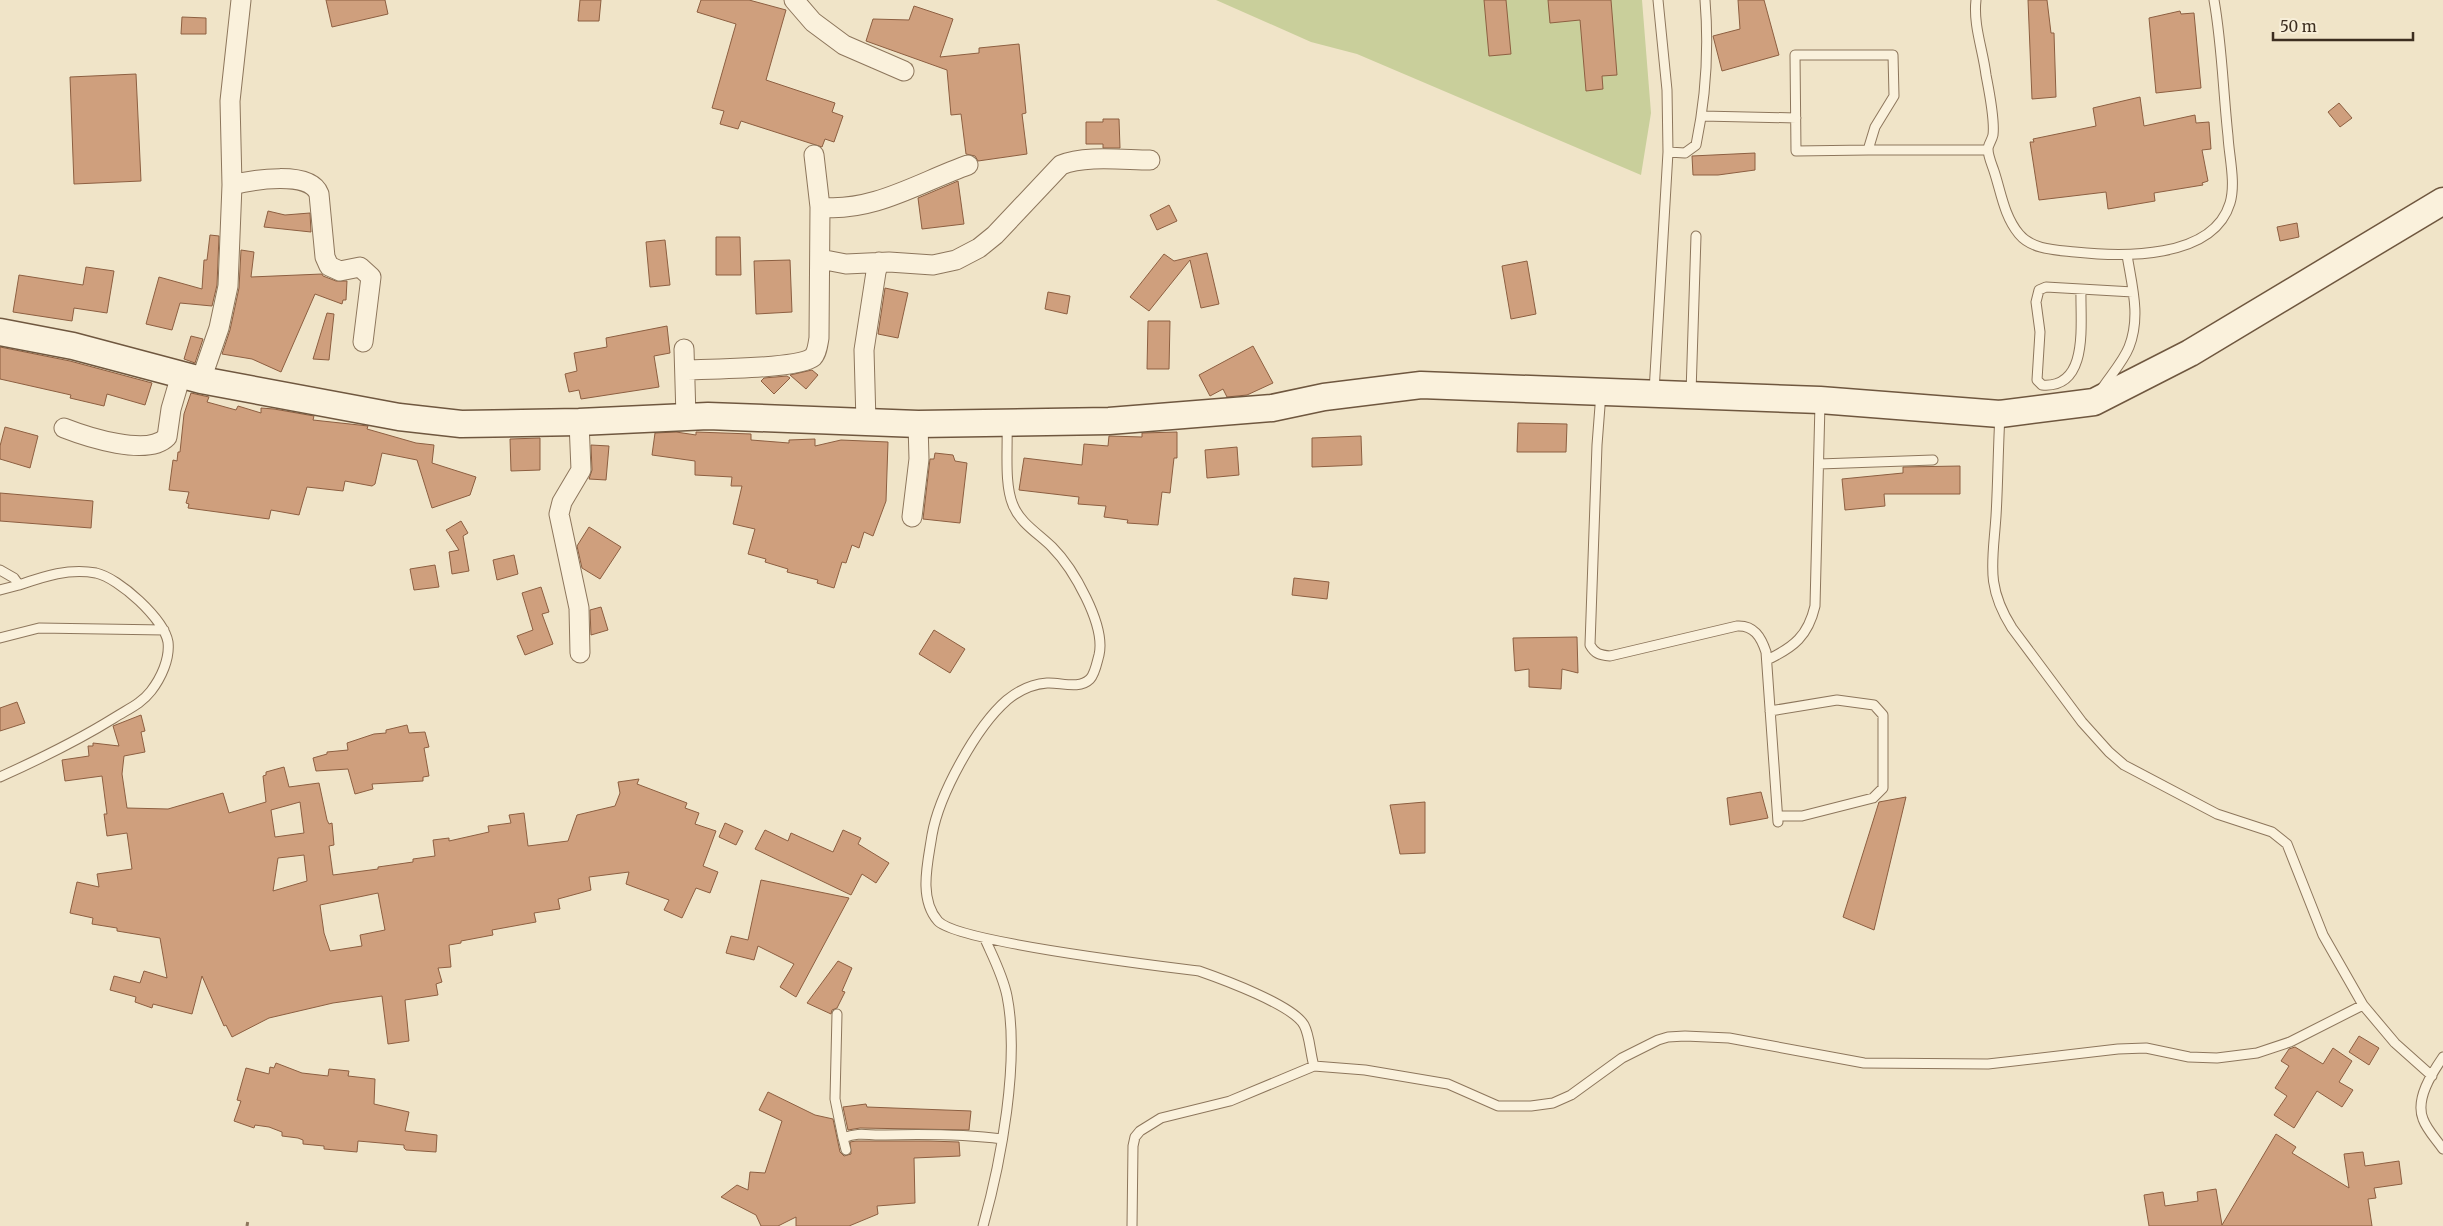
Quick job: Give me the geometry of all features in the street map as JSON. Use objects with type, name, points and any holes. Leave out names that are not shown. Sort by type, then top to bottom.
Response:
[{"type":"street","points":[[64,428],[98,440],[140,445],[159,444],[167,437],[170,409],[191,378],[219,328],[227,292],[232,185],[230,101],[241,0]]},
{"type":"street","points":[[794,0],[813,22],[844,45],[904,71]]},
{"type":"street","points":[[685,370],[723,369],[788,363],[813,357],[819,338],[820,259],[820,207],[814,155]]},
{"type":"street","points":[[820,259],[846,264],[879,262],[932,265],[967,255],[995,235],[1055,172],[1070,162],[1150,160]]},
{"type":"street","points":[[820,207],[838,209],[868,204],[968,165]]},
{"type":"street","points":[[232,185],[258,181],[299,180],[315,187],[318,194],[327,262],[335,270],[360,267],[371,277],[363,342]]},
{"type":"street","points":[[0,332],[72,346],[191,378],[438,423],[579,422],[708,416],[918,424],[1109,421],[1272,408],[1324,398],[1421,385],[1820,400],[2000,414],[2094,402],[2198,348],[2443,201]]},
{"type":"street","points":[[866,422],[864,350],[879,262]]},
{"type":"street","points":[[684,349],[686,417]]},
{"type":"street","points":[[579,422],[582,470],[562,502],[558,514],[579,608],[580,653]]},
{"type":"street","points":[[912,517],[919,459],[918,424]]},
{"type":"lane","points":[[1654,395],[1668,152],[1667,90],[1658,0]]},
{"type":"lane","points":[[1668,152],[1685,153],[1696,145],[1702,116],[1708,38],[1705,0]]},
{"type":"lane","points":[[1976,0],[1976,21],[1986,73],[1993,134],[1988,150],[2007,212],[2014,227],[2026,240],[2052,250],[2128,255],[2162,252],[2192,242],[2220,222],[2230,205],[2231,177],[2220,42],[2214,0]]},
{"type":"lane","points":[[1868,150],[1875,127],[1894,96],[1893,55],[1795,55],[1796,151],[1988,150]]},
{"type":"lane","points":[[1702,116],[1796,118]]},
{"type":"lane","points":[[1691,396],[1696,236]]},
{"type":"lane","points":[[2094,402],[2129,348],[2136,310],[2128,255]]},
{"type":"lane","points":[[2081,290],[2079,349],[2075,368],[2071,376],[2061,384],[2042,385],[2037,380],[2040,332],[2037,294],[2039,290],[2046,287],[2133,292]]},
{"type":"lane","points":[[1601,393],[1597,444],[1597,499],[1590,639],[1593,652],[1610,656],[1744,626],[1750,628],[1759,636],[1766,652],[1767,660],[1770,711],[1778,819],[1802,816],[1873,798],[1883,788],[1882,715],[1874,705],[1836,700],[1770,711]]},
{"type":"lane","points":[[1767,660],[1789,650],[1802,636],[1813,616],[1816,586],[1820,400]]},
{"type":"lane","points":[[2000,414],[1992,562],[1997,597],[2008,621],[2082,722],[2124,765],[2217,814],[2272,832],[2287,844],[2324,935],[2363,1005],[2396,1043],[2432,1076]]},
{"type":"lane","points":[[1007,423],[1008,482],[1012,504],[1018,516],[1065,562],[1097,625],[1099,652],[1091,678],[1084,684],[1044,683],[1021,690],[1006,701],[982,730],[961,763],[938,811],[930,846],[926,898],[938,920],[947,928],[985,939],[1199,971],[1222,979],[1296,1015],[1306,1027],[1314,1066]]},
{"type":"lane","points":[[1819,464],[1933,460]]},
{"type":"lane","points":[[0,570],[14,578],[19,585]]},
{"type":"lane","points":[[0,590],[68,571],[99,574],[124,587],[164,630],[168,642],[165,665],[159,680],[139,704],[71,745],[0,778]]},
{"type":"lane","points":[[0,638],[39,628],[164,630]]},
{"type":"lane","points":[[983,1226],[999,1162],[1010,1069],[1010,1022],[1007,994],[985,939]]},
{"type":"lane","points":[[1132,1226],[1133,1146],[1135,1137],[1140,1131],[1161,1118],[1230,1101],[1314,1066],[1365,1070],[1448,1084],[1488,1103],[1514,1107],[1553,1103],[1570,1095],[1622,1058],[1668,1037],[1729,1038],[1864,1063],[1988,1064],[2118,1049],[2146,1048],[2188,1057],[2217,1058],[2257,1053],[2290,1042],[2363,1005]]},
{"type":"lane","points":[[838,1014],[835,1098],[846,1150]]},
{"type":"lane","points":[[2443,1057],[2422,1096],[2422,1117],[2443,1149]]},
{"type":"lane","points":[[843,1138],[856,1133],[878,1136],[948,1134],[1002,1139]]},
{"type":"path","points":[[247,1226],[248,1220]]},
{"type":"green space","points":[[1216,0],[1642,0],[1651,113],[1641,175],[1357,54],[1311,42]]},
{"type":"building","points":[[326,0],[385,0],[388,14],[332,27]]},
{"type":"building","points":[[580,0],[601,0],[599,21],[578,21]]},
{"type":"building","points":[[701,0],[749,0],[786,10],[766,80],[835,103],[832,112],[843,116],[834,142],[825,139],[822,147],[741,121],[738,129],[720,124],[724,111],[712,108],[736,24],[697,12]]},
{"type":"building","points":[[1484,0],[1506,0],[1511,54],[1489,56]]},
{"type":"building","points":[[1548,0],[1611,0],[1617,75],[1602,76],[1603,89],[1586,91],[1580,20],[1550,23]]},
{"type":"building","points":[[1738,0],[1764,0],[1779,55],[1722,71],[1713,36],[1740,29]]},
{"type":"building","points":[[2028,0],[2047,0],[2051,33],[2054,33],[2056,97],[2032,99]]},
{"type":"building","points":[[914,6],[953,19],[940,57],[979,53],[979,48],[1019,44],[1026,113],[1022,114],[1027,154],[978,161],[975,156],[966,154],[961,114],[951,115],[947,70],[866,41],[873,19],[909,20]]},
{"type":"building","points":[[2180,11],[2181,14],[2194,13],[2201,88],[2156,93],[2149,18]]},
{"type":"building","points":[[182,17],[206,18],[206,34],[181,34]]},
{"type":"building","points":[[136,74],[141,181],[74,184],[70,77]]},
{"type":"building","points":[[2140,97],[2144,126],[2195,115],[2196,123],[2209,122],[2211,149],[2202,150],[2208,181],[2202,183],[2203,185],[2154,193],[2155,201],[2108,209],[2106,192],[2039,200],[2030,142],[2034,142],[2033,139],[2096,126],[2093,108]]},
{"type":"building","points":[[2339,103],[2352,118],[2340,127],[2328,112]]},
{"type":"building","points":[[1103,119],[1119,119],[1120,148],[1103,148],[1103,144],[1086,144],[1086,122],[1103,122]]},
{"type":"building","points":[[1755,153],[1755,170],[1718,175],[1693,175],[1692,156]]},
{"type":"building","points":[[958,181],[964,224],[922,229],[918,198]]},
{"type":"building","points":[[1169,205],[1177,221],[1157,230],[1150,215]]},
{"type":"building","points":[[268,211],[285,215],[310,213],[311,232],[264,227]]},
{"type":"building","points":[[2297,223],[2299,237],[2280,241],[2277,227]]},
{"type":"building","points":[[210,235],[219,236],[217,285],[212,306],[180,303],[172,330],[146,324],[159,277],[202,289],[204,260],[207,260]]},
{"type":"building","points":[[716,237],[740,237],[741,275],[716,275]]},
{"type":"building","points":[[665,240],[670,285],[650,287],[646,242]]},
{"type":"building","points":[[241,250],[254,252],[251,277],[322,274],[336,281],[347,281],[346,300],[343,300],[342,304],[315,294],[281,372],[252,359],[222,354],[230,330],[239,288]]},
{"type":"building","points":[[1207,253],[1219,304],[1201,308],[1190,260],[1149,311],[1130,297],[1164,254],[1174,261]]},
{"type":"building","points":[[790,260],[792,312],[756,314],[754,261]]},
{"type":"building","points":[[1527,261],[1536,314],[1511,319],[1502,266]]},
{"type":"building","points":[[86,267],[114,271],[107,313],[74,308],[72,321],[13,312],[19,275],[83,285]]},
{"type":"building","points":[[885,288],[908,293],[898,338],[878,334]]},
{"type":"building","points":[[1048,292],[1070,296],[1067,314],[1045,309]]},
{"type":"building","points":[[327,313],[334,314],[329,360],[313,359]]},
{"type":"building","points":[[1148,321],[1170,321],[1169,369],[1147,369]]},
{"type":"building","points":[[667,326],[670,353],[654,356],[659,387],[581,399],[579,390],[569,392],[565,374],[577,371],[574,353],[607,347],[606,338]]},
{"type":"building","points":[[191,336],[203,339],[195,363],[184,359]]},
{"type":"building","points":[[1253,346],[1273,383],[1247,395],[1227,397],[1223,389],[1210,396],[1199,375]]},
{"type":"building","points":[[0,347],[70,361],[152,383],[145,405],[107,394],[104,406],[70,398],[71,395],[0,379]]},
{"type":"building","points":[[812,370],[818,375],[806,389],[790,375]]},
{"type":"building","points":[[787,376],[790,378],[774,394],[761,381],[764,378]]},
{"type":"building","points":[[191,393],[209,397],[207,402],[236,410],[238,406],[261,413],[261,408],[314,416],[313,420],[368,426],[367,429],[416,443],[434,445],[432,463],[476,477],[470,495],[432,508],[417,460],[382,453],[375,484],[372,486],[345,481],[343,491],[307,487],[299,515],[271,510],[269,519],[188,508],[189,504],[186,503],[189,492],[169,490],[173,460],[177,461],[178,452],[180,452],[184,414]]},
{"type":"building","points":[[1518,423],[1567,424],[1566,452],[1517,452]]},
{"type":"building","points":[[5,427],[38,436],[30,468],[0,459],[0,446]]},
{"type":"building","points":[[676,432],[696,435],[696,432],[751,434],[751,440],[789,443],[789,440],[815,439],[815,446],[841,440],[888,442],[886,501],[873,536],[864,532],[859,548],[852,545],[846,563],[842,562],[834,588],[817,583],[818,580],[787,572],[788,569],[765,562],[766,559],[748,554],[755,529],[733,524],[742,486],[731,486],[732,477],[695,475],[695,461],[652,455],[655,433]]},
{"type":"building","points":[[1177,432],[1177,458],[1174,458],[1170,493],[1162,492],[1158,525],[1127,523],[1128,520],[1104,517],[1106,506],[1078,504],[1079,497],[1019,490],[1024,458],[1082,465],[1084,444],[1108,446],[1109,436],[1142,437],[1142,433]]},
{"type":"building","points":[[1361,436],[1362,465],[1312,467],[1312,438]]},
{"type":"building","points":[[540,438],[540,470],[511,471],[510,439]]},
{"type":"building","points":[[591,445],[609,446],[606,480],[589,479],[592,470]]},
{"type":"building","points":[[1237,447],[1239,475],[1207,478],[1205,450]]},
{"type":"building","points":[[935,453],[953,455],[955,461],[967,463],[960,523],[923,519],[930,459],[934,459]]},
{"type":"building","points":[[1960,466],[1960,494],[1884,494],[1885,506],[1845,510],[1842,479],[1903,473],[1903,467]]},
{"type":"building","points":[[0,493],[93,501],[91,528],[0,521]]},
{"type":"building","points":[[461,521],[468,533],[463,536],[469,571],[452,574],[449,552],[459,550],[446,530]]},
{"type":"building","points":[[589,527],[621,547],[600,579],[582,568],[577,546]]},
{"type":"building","points":[[514,555],[518,574],[497,580],[493,560]]},
{"type":"building","points":[[435,565],[439,587],[414,590],[410,569]]},
{"type":"building","points":[[1294,578],[1329,582],[1327,599],[1292,595]]},
{"type":"building","points":[[541,587],[549,612],[542,614],[553,644],[525,655],[517,636],[533,630],[522,593]]},
{"type":"building","points":[[601,607],[608,630],[591,635],[590,610]]},
{"type":"building","points":[[934,630],[965,649],[950,673],[919,654]]},
{"type":"building","points":[[1577,637],[1578,673],[1562,669],[1561,689],[1529,687],[1529,669],[1515,671],[1513,638]]},
{"type":"building","points":[[17,702],[25,723],[0,731],[0,708]]},
{"type":"building","points":[[141,715],[145,731],[141,732],[145,752],[124,756],[122,774],[127,808],[168,809],[223,793],[229,813],[266,802],[263,776],[266,775],[266,772],[284,767],[289,787],[319,783],[327,820],[329,824],[332,823],[334,845],[329,846],[333,875],[378,869],[378,867],[413,862],[413,859],[435,856],[433,840],[449,838],[449,841],[489,832],[488,826],[511,823],[509,815],[524,813],[528,846],[568,841],[577,815],[615,806],[620,793],[618,782],[639,779],[637,784],[687,803],[685,808],[699,813],[695,824],[716,831],[703,866],[718,872],[710,893],[696,888],[682,918],[664,910],[669,900],[626,884],[629,872],[589,877],[591,890],[558,899],[560,909],[534,913],[536,922],[492,930],[493,935],[449,945],[451,967],[438,968],[442,982],[436,984],[438,995],[405,1000],[409,1041],[388,1044],[382,996],[333,1003],[269,1018],[232,1037],[226,1025],[224,1026],[202,976],[192,1014],[153,1004],[152,1008],[135,1002],[136,997],[110,990],[114,976],[140,983],[144,971],[167,978],[160,938],[117,931],[117,928],[92,924],[93,918],[70,913],[77,882],[99,887],[97,874],[132,869],[127,833],[107,836],[104,814],[107,814],[102,776],[65,781],[62,760],[89,756],[88,746],[93,746],[93,743],[119,746],[113,726]],"holes":[[[300,802],[304,833],[275,837],[271,810]],[[304,855],[307,881],[273,891],[278,858]],[[378,893],[385,930],[360,935],[362,946],[330,951],[324,933],[320,905]]]},
{"type":"building","points":[[407,725],[409,733],[425,732],[429,747],[424,748],[429,776],[423,777],[423,781],[372,784],[373,789],[355,794],[348,769],[316,771],[313,758],[327,754],[327,752],[348,750],[347,743],[374,734],[386,733],[386,730]]},
{"type":"building","points":[[1761,792],[1768,818],[1730,825],[1727,798]]},
{"type":"building","points":[[1906,797],[1874,930],[1843,917],[1879,802]]},
{"type":"building","points":[[1425,802],[1425,853],[1400,854],[1390,805]]},
{"type":"building","points":[[725,823],[743,831],[736,845],[719,837]]},
{"type":"building","points":[[765,830],[788,841],[791,833],[833,852],[843,830],[861,838],[858,844],[889,863],[876,883],[862,874],[851,895],[755,849]]},
{"type":"building","points":[[761,880],[849,898],[796,997],[780,987],[794,964],[758,946],[754,960],[726,953],[731,936],[748,940]]},
{"type":"building","points":[[838,961],[852,968],[842,991],[845,992],[837,1008],[832,1010],[831,1014],[807,1003]]},
{"type":"building","points":[[2359,1036],[2379,1048],[2369,1065],[2349,1052]]},
{"type":"building","points":[[2295,1047],[2323,1064],[2333,1048],[2352,1061],[2339,1082],[2353,1090],[2342,1107],[2317,1091],[2294,1128],[2274,1115],[2287,1096],[2275,1088],[2289,1066],[2281,1061],[2289,1049]]},
{"type":"building","points":[[276,1063],[302,1073],[328,1076],[329,1069],[349,1071],[348,1076],[375,1079],[374,1104],[409,1112],[405,1131],[437,1135],[436,1152],[406,1150],[404,1145],[358,1141],[357,1152],[324,1149],[324,1146],[303,1144],[303,1140],[298,1138],[282,1136],[282,1132],[269,1127],[255,1125],[254,1128],[234,1121],[241,1101],[237,1100],[246,1068],[269,1074],[270,1067],[274,1068]]},
{"type":"building","points":[[768,1092],[815,1115],[833,1119],[840,1152],[844,1156],[851,1154],[850,1142],[929,1141],[959,1142],[960,1156],[914,1158],[915,1203],[877,1206],[878,1214],[849,1226],[796,1226],[796,1217],[778,1226],[761,1226],[756,1215],[721,1197],[737,1185],[748,1190],[750,1172],[765,1173],[782,1121],[759,1110]]},
{"type":"building","points":[[866,1104],[867,1107],[971,1111],[969,1130],[860,1128],[848,1130],[843,1107]]},
{"type":"building","points":[[2276,1134],[2296,1147],[2292,1153],[2349,1188],[2344,1154],[2363,1152],[2365,1166],[2399,1161],[2402,1184],[2374,1188],[2376,1198],[2368,1199],[2372,1226],[2149,1226],[2144,1195],[2163,1192],[2165,1206],[2198,1201],[2197,1192],[2216,1189],[2222,1225]]}]
